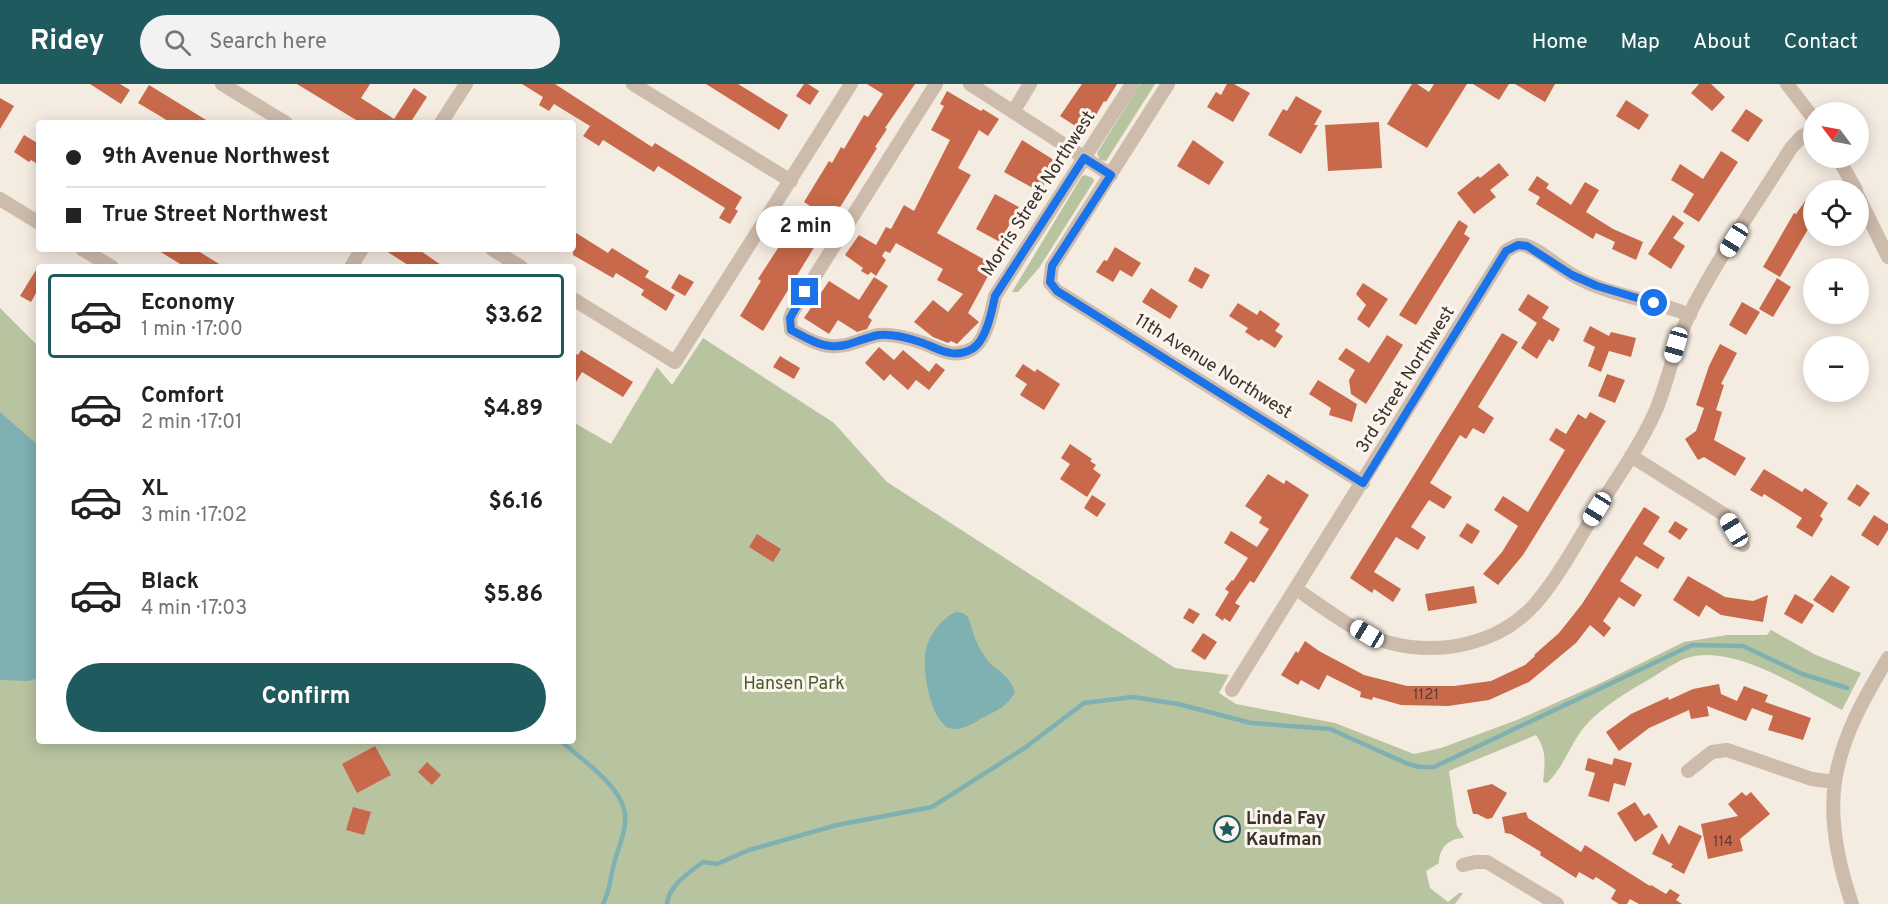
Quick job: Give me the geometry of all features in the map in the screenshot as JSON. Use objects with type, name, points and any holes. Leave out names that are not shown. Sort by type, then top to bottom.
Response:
[{"type":"street","points":[[222,84],[281,120]]},
{"type":"street","points":[[443,120],[466,84]]},
{"type":"street","points":[[633,84],[791,181]]},
{"type":"street","points":[[576,301],[675,362],[851,84]]},
{"type":"street","name":"Morris Street Northwest","points":[[936,84],[793,311],[790,318],[791,330],[827,346],[843,346],[887,335],[921,342],[943,353],[961,354],[974,348],[991,322],[995,296],[1132,84]]},
{"type":"street","points":[[970,84],[1111,175],[1168,84]]},
{"type":"street","points":[[1013,111],[1030,84]]},
{"type":"street","points":[[1787,84],[1803,104]]},
{"type":"street","points":[[1296,589],[1367,634],[1410,648],[1435,649],[1473,642],[1511,623],[1536,603],[1631,456],[1656,410],[1676,345],[1710,277],[1791,148],[1803,136]]},
{"type":"street","name":"11th Avenue Northwest","points":[[1111,175],[1052,266],[1049,277],[1057,291],[1363,483]]},
{"type":"street","points":[[0,199],[36,221]]},
{"type":"street","points":[[1869,218],[1888,257]]},
{"type":"street","name":"3rd Street Northwest","points":[[1232,690],[1506,251],[1518,245],[1532,248],[1572,275],[1597,286],[1690,315]]},
{"type":"street","points":[[87,252],[107,264]]},
{"type":"street","points":[[497,252],[516,264]]},
{"type":"street","points":[[1631,456],[1725,515],[1743,545]]},
{"type":"street","points":[[1852,904],[1840,866],[1836,836],[1835,782],[1842,752],[1852,726],[1866,695],[1888,658]]},
{"type":"street","points":[[1688,771],[1712,752],[1727,750],[1812,779],[1835,782]]},
{"type":"street","points":[[1463,865],[1487,862],[1557,904]]},
{"type":"green space","points":[[1140,84],[1155,84],[1106,161],[1100,160],[1097,153]]},
{"type":"green space","points":[[1082,176],[1093,178],[1094,181],[1039,268],[1018,292],[1012,292]]},
{"type":"green space","name":"Hansen Park","points":[[0,308],[36,344],[36,744],[576,744],[576,424],[611,444],[657,367],[672,385],[703,338],[834,423],[887,482],[1175,668],[1229,675],[1219,693],[1236,704],[1335,723],[1414,754],[1441,748],[1517,720],[1603,682],[1684,642],[1727,635],[1767,635],[1771,630],[1816,655],[1861,673],[1842,710],[1787,680],[1744,662],[1722,656],[1702,655],[1684,659],[1623,695],[1592,719],[1547,783],[1543,782],[1544,752],[1536,735],[1449,771],[1457,826],[1464,838],[1449,842],[1443,848],[1439,863],[1426,871],[1430,888],[1448,902],[1459,893],[1463,893],[1455,904],[0,904]]},
{"type":"water","points":[[0,412],[36,443],[36,679],[28,681],[0,680]]},
{"type":"water","points":[[956,612],[965,614],[968,618],[981,651],[987,660],[1008,679],[1015,692],[1009,701],[998,710],[965,727],[953,729],[945,726],[938,718],[933,706],[926,679],[925,654],[935,630],[942,621]]},
{"type":"building","points":[[90,84],[120,84],[130,90],[121,104]]},
{"type":"building","points":[[297,84],[370,84],[361,98],[394,119],[414,88],[427,97],[412,120],[356,120]]},
{"type":"building","points":[[522,84],[555,84],[652,147],[655,143],[742,197],[735,209],[738,211],[730,224],[719,218],[725,208],[658,166],[654,172],[603,140],[599,146],[583,136],[590,126],[554,104],[549,111],[539,105],[543,97]]},
{"type":"building","points":[[706,84],[738,84],[788,115],[779,130]]},
{"type":"building","points":[[804,84],[819,91],[810,105],[796,96]]},
{"type":"building","points":[[867,84],[915,84],[885,128],[887,129],[875,147],[877,148],[832,220],[804,202],[829,161],[832,163],[841,147],[844,149],[864,115],[868,117],[883,94]]},
{"type":"building","points":[[1082,84],[1117,84],[1083,131],[1060,116]]},
{"type":"building","points":[[1227,84],[1234,84],[1250,93],[1233,122],[1207,107],[1216,92],[1221,95]]},
{"type":"building","points":[[1412,84],[1417,84],[1429,92],[1434,84],[1467,84],[1427,148],[1387,124]]},
{"type":"building","points":[[1473,84],[1509,84],[1499,100]]},
{"type":"building","points":[[1515,84],[1555,84],[1545,102]]},
{"type":"building","points":[[1699,84],[1711,84],[1725,97],[1712,111],[1691,93]]},
{"type":"building","points":[[149,85],[206,120],[166,120],[138,103]]},
{"type":"building","points":[[947,91],[999,119],[988,136],[979,130],[958,168],[971,175],[937,233],[994,265],[968,313],[979,322],[957,344],[933,337],[914,322],[933,300],[948,312],[963,294],[937,280],[943,269],[896,243],[890,253],[885,251],[882,256],[886,260],[876,276],[871,272],[868,275],[861,271],[863,268],[845,255],[859,235],[876,245],[886,227],[891,229],[904,205],[914,211],[950,140],[931,130],[944,106],[940,104]]},
{"type":"building","points":[[1296,96],[1322,111],[1314,125],[1318,125],[1301,154],[1268,135],[1283,109],[1287,111]]},
{"type":"building","points":[[0,98],[14,106],[0,129]]},
{"type":"building","points":[[1626,100],[1649,115],[1639,130],[1616,116]]},
{"type":"building","points":[[1746,109],[1763,120],[1748,142],[1731,131]]},
{"type":"building","points":[[1379,122],[1382,168],[1328,171],[1325,125]]},
{"type":"building","points":[[24,135],[36,142],[36,163],[31,160],[29,162],[14,152]]},
{"type":"building","points":[[1022,140],[1057,162],[1040,192],[1004,172]]},
{"type":"building","points":[[1193,140],[1224,162],[1209,185],[1177,166]]},
{"type":"building","points":[[1721,151],[1738,162],[1699,222],[1683,212],[1694,194],[1671,180],[1680,164],[1703,179]]},
{"type":"building","points":[[1499,163],[1509,175],[1490,190],[1496,197],[1474,214],[1457,193]]},
{"type":"building","points":[[1537,176],[1549,184],[1546,188],[1571,205],[1585,182],[1599,190],[1586,212],[1613,229],[1643,242],[1636,260],[1612,249],[1615,242],[1596,233],[1593,239],[1536,204],[1540,197],[1528,190]]},
{"type":"building","points":[[995,194],[1019,207],[1000,242],[976,229]]},
{"type":"building","points":[[1803,204],[1803,238],[1780,277],[1763,267],[1794,213],[1796,214]]},
{"type":"building","points":[[1673,215],[1684,223],[1673,238],[1685,246],[1671,269],[1648,254]]},
{"type":"building","points":[[1459,220],[1468,226],[1464,234],[1470,238],[1416,325],[1399,315]]},
{"type":"building","points":[[793,225],[818,241],[763,331],[740,316],[761,281],[758,279]]},
{"type":"building","points":[[576,233],[608,253],[612,248],[649,271],[645,277],[675,295],[666,311],[641,295],[644,290],[616,273],[613,278],[573,255],[573,252],[576,252]]},
{"type":"building","points":[[1115,247],[1141,263],[1132,277],[1120,270],[1113,282],[1096,272],[1104,260],[1107,261]]},
{"type":"building","points":[[161,252],[200,252],[219,264],[180,264]]},
{"type":"building","points":[[388,252],[422,252],[440,264],[406,264]]},
{"type":"building","points":[[1195,267],[1210,275],[1202,289],[1188,281]]},
{"type":"building","points":[[36,270],[36,293],[31,302],[20,296]]},
{"type":"building","points":[[679,274],[694,282],[685,296],[671,288]]},
{"type":"building","points":[[874,277],[888,286],[868,317],[872,320],[867,329],[857,332],[838,320],[829,334],[804,318],[829,281],[859,300]]},
{"type":"building","points":[[1777,278],[1791,287],[1773,317],[1759,309]]},
{"type":"building","points":[[1363,283],[1388,299],[1369,328],[1357,319],[1366,305],[1356,294]]},
{"type":"building","points":[[1151,288],[1178,306],[1170,319],[1142,302]]},
{"type":"building","points":[[1528,294],[1549,307],[1542,318],[1560,329],[1553,342],[1549,339],[1537,359],[1521,348],[1537,323],[1518,310]]},
{"type":"building","points":[[1742,302],[1760,312],[1746,335],[1729,325]]},
{"type":"building","points":[[1238,303],[1257,315],[1260,310],[1280,324],[1275,331],[1283,336],[1275,348],[1245,332],[1248,328],[1229,316]]},
{"type":"building","points":[[1590,326],[1609,336],[1611,332],[1636,338],[1631,357],[1609,351],[1601,372],[1588,366],[1595,347],[1583,341]]},
{"type":"building","points":[[1502,333],[1518,342],[1478,407],[1494,418],[1484,434],[1473,428],[1466,439],[1460,435],[1430,483],[1452,497],[1444,509],[1429,500],[1411,527],[1426,537],[1418,550],[1396,537],[1374,572],[1401,589],[1393,602],[1374,589],[1372,593],[1350,578]]},
{"type":"building","points":[[1387,335],[1403,345],[1366,404],[1351,394],[1349,380],[1355,370],[1338,359],[1346,348],[1369,363]]},
{"type":"building","points":[[1720,344],[1737,353],[1721,384],[1724,385],[1716,410],[1722,412],[1714,440],[1746,458],[1735,476],[1704,457],[1698,460],[1685,439],[1696,431],[1704,408],[1696,405],[1709,366]]},
{"type":"building","points":[[879,347],[894,360],[903,350],[929,372],[936,363],[945,370],[929,390],[916,380],[908,390],[890,374],[884,381],[865,363]]},
{"type":"building","points":[[581,350],[633,382],[623,397],[582,372],[576,382],[576,354],[578,355]]},
{"type":"building","points":[[780,356],[800,368],[794,379],[773,367]]},
{"type":"building","points":[[1023,364],[1035,372],[1037,369],[1060,384],[1044,410],[1020,395],[1027,384],[1015,376]]},
{"type":"building","points":[[1607,374],[1625,380],[1615,403],[1598,396]]},
{"type":"building","points":[[1318,380],[1357,404],[1352,422],[1329,415],[1331,408],[1309,394]]},
{"type":"building","points":[[1590,412],[1606,421],[1523,555],[1498,585],[1483,574],[1502,552],[1518,526],[1494,510],[1503,496],[1528,512],[1565,450],[1549,440],[1556,428],[1566,434],[1578,414],[1586,419]]},
{"type":"building","points":[[1070,444],[1092,459],[1090,461],[1096,465],[1093,469],[1101,475],[1087,497],[1060,479],[1070,464],[1061,458]]},
{"type":"building","points":[[1764,469],[1802,492],[1805,488],[1828,503],[1820,516],[1823,519],[1812,537],[1796,527],[1802,518],[1764,494],[1762,497],[1750,490]]},
{"type":"building","points":[[1268,474],[1284,484],[1286,480],[1309,495],[1254,583],[1250,581],[1235,603],[1240,606],[1230,622],[1224,618],[1223,621],[1215,615],[1229,592],[1225,589],[1248,558],[1224,543],[1231,531],[1257,547],[1269,529],[1259,523],[1262,517],[1245,506]]},
{"type":"building","points":[[1857,484],[1870,493],[1860,507],[1847,499]]},
{"type":"building","points":[[1092,495],[1106,504],[1097,517],[1084,508]]},
{"type":"building","points":[[1644,507],[1660,517],[1643,544],[1665,558],[1658,569],[1636,556],[1620,581],[1642,595],[1634,607],[1619,597],[1603,621],[1611,628],[1604,637],[1590,625],[1576,643],[1529,682],[1489,700],[1448,706],[1401,705],[1373,697],[1372,700],[1360,697],[1361,692],[1327,675],[1319,690],[1301,680],[1298,685],[1281,675],[1305,641],[1364,675],[1407,686],[1454,686],[1491,681],[1525,665],[1559,633],[1582,604]]},
{"type":"building","points":[[1874,515],[1888,524],[1888,530],[1878,546],[1861,535]]},
{"type":"building","points":[[1675,521],[1688,529],[1680,540],[1668,532]]},
{"type":"building","points":[[1467,523],[1480,531],[1472,544],[1459,536]]},
{"type":"building","points":[[757,534],[781,549],[773,562],[749,547]]},
{"type":"building","points":[[1831,575],[1850,587],[1833,613],[1813,600]]},
{"type":"building","points":[[1688,576],[1725,597],[1753,601],[1768,595],[1763,622],[1721,615],[1706,605],[1699,617],[1673,600]]},
{"type":"building","points":[[1474,586],[1477,603],[1428,611],[1425,594]]},
{"type":"building","points":[[1795,594],[1814,605],[1802,624],[1784,614]]},
{"type":"building","points":[[1189,608],[1200,614],[1193,624],[1183,618]]},
{"type":"building","points":[[1203,633],[1217,642],[1205,660],[1191,651]]},
{"type":"building","points":[[1719,684],[1721,694],[1737,701],[1744,686],[1768,695],[1765,702],[1811,718],[1803,740],[1768,730],[1773,716],[1752,708],[1746,721],[1707,706],[1709,716],[1691,719],[1689,710],[1649,728],[1619,751],[1606,732],[1631,714],[1668,697],[1669,700],[1693,689]]},
{"type":"building","points":[[375,746],[391,775],[357,793],[342,764]]},
{"type":"building","points":[[1588,758],[1612,765],[1614,758],[1632,763],[1625,786],[1614,783],[1609,802],[1588,796],[1595,773],[1585,770]]},
{"type":"building","points":[[427,762],[441,775],[432,785],[418,772]]},
{"type":"building","points":[[1492,784],[1507,793],[1492,818],[1487,819],[1473,814],[1467,790]]},
{"type":"building","points":[[1742,792],[1746,796],[1751,792],[1770,814],[1740,839],[1743,851],[1708,859],[1701,824],[1738,816],[1728,804]]},
{"type":"building","points":[[1635,802],[1644,816],[1649,813],[1658,827],[1635,842],[1617,813]]},
{"type":"building","points":[[353,807],[371,812],[364,835],[346,830]]},
{"type":"building","points":[[1526,812],[1528,818],[1581,852],[1585,845],[1650,886],[1666,894],[1670,889],[1680,895],[1676,900],[1682,904],[1639,904],[1630,899],[1627,904],[1619,904],[1611,899],[1616,890],[1596,877],[1593,880],[1579,872],[1576,878],[1540,855],[1541,852],[1511,834],[1505,833],[1502,817]]},
{"type":"building","points":[[1679,825],[1702,836],[1684,874],[1671,867],[1673,864],[1652,854],[1662,833],[1669,845]]},
{"type":"waterway","points":[[667,904],[675,885],[703,862],[717,864],[749,850],[837,825],[932,807],[1026,747],[1084,703],[1133,697],[1178,704],[1251,723],[1330,729],[1406,763],[1419,767],[1434,767],[1692,645],[1743,646],[1802,674],[1847,688]]},
{"type":"waterway","points":[[565,744],[606,781],[614,790],[624,809],[624,830],[603,904]]},
{"type":"place","name":"Linda Fay Kaufman","points":[[1227,829]]},
{"type":"route","points":[[805,292],[790,318],[791,330],[827,346],[843,346],[887,335],[921,342],[943,353],[961,354],[974,348],[991,322],[995,296],[1084,158],[1111,175],[1052,266],[1050,282],[1057,291],[1363,483],[1506,251],[1518,245],[1527,246],[1572,275],[1597,286],[1654,303]]}]
